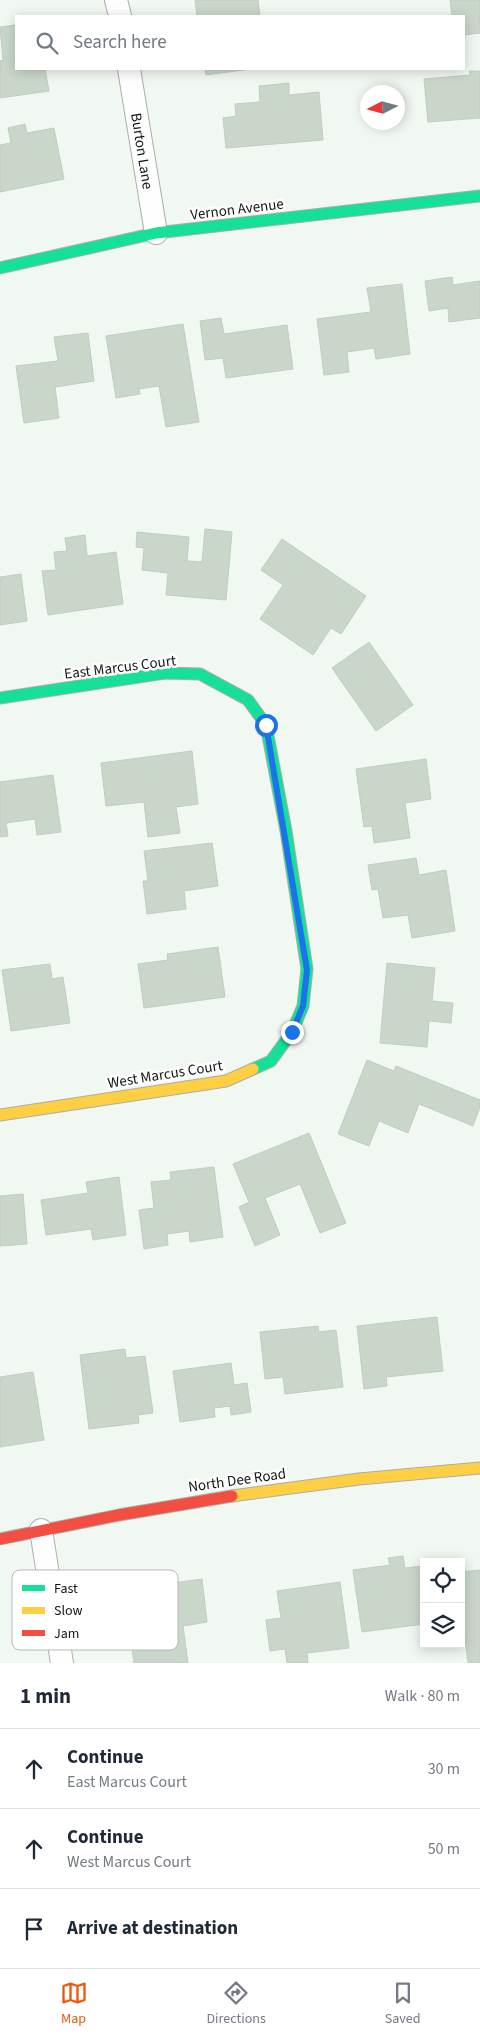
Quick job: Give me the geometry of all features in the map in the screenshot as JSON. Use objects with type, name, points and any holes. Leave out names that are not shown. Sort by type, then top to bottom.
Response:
[{"type":"street","points":[[116,0],[120,15]]},
{"type":"street","name":"Burton Lane","points":[[129,70],[156,233]]},
{"type":"street","name":"Vernon Avenue","points":[[0,268],[156,233],[480,196]]},
{"type":"street","name":"East Marcus Court","points":[[0,698],[165,673],[200,674],[248,700],[266,725],[286,831]]},
{"type":"street","name":"West Marcus Court","points":[[0,1115],[226,1081],[271,1061],[292,1032],[303,1006],[307,970],[286,831]]},
{"type":"street","name":"North Dee Road","points":[[0,1539],[204,1499],[408,1473],[480,1468]]},
{"type":"street","points":[[41,1530],[47,1570]]},
{"type":"street","points":[[60,1650],[62,1663]]},
{"type":"building","points":[[195,0],[258,0],[260,15],[197,15]]},
{"type":"building","points":[[450,0],[480,0],[480,33],[465,35],[465,15],[452,15]]},
{"type":"building","points":[[15,25],[15,70],[45,70],[49,91],[0,98],[0,61],[3,60],[0,27]]},
{"type":"building","points":[[205,70],[243,70],[206,75]]},
{"type":"building","points":[[469,71],[480,71],[480,118],[428,122],[424,79],[470,75]]},
{"type":"building","points":[[289,83],[289,95],[319,92],[323,140],[226,148],[223,118],[236,116],[235,104],[260,102],[259,86]]},
{"type":"building","points":[[25,124],[27,133],[54,128],[64,179],[0,192],[0,145],[11,143],[8,128]]},
{"type":"building","points":[[452,277],[453,285],[480,281],[480,318],[449,322],[448,308],[429,311],[425,281]]},
{"type":"building","points":[[402,284],[410,354],[376,359],[374,348],[347,352],[349,372],[324,375],[317,319],[371,312],[367,288]]},
{"type":"building","points":[[221,318],[224,334],[287,325],[293,369],[226,378],[223,358],[205,360],[200,321]]},
{"type":"building","points":[[183,324],[199,422],[166,427],[159,386],[139,389],[140,394],[116,398],[106,336]]},
{"type":"building","points":[[88,333],[94,381],[55,387],[59,418],[24,423],[16,366],[58,361],[54,337]]},
{"type":"building","points":[[205,529],[232,532],[226,600],[166,595],[168,573],[142,570],[144,548],[136,547],[137,532],[189,537],[187,561],[202,562]]},
{"type":"building","points":[[85,535],[87,556],[116,552],[123,604],[48,615],[42,571],[56,570],[54,552],[67,551],[65,538]]},
{"type":"building","points":[[282,539],[366,596],[341,634],[331,628],[313,655],[260,619],[283,585],[261,570]]},
{"type":"building","points":[[21,574],[27,621],[0,625],[0,577]]},
{"type":"building","points":[[369,642],[413,705],[376,731],[332,668]]},
{"type":"building","points":[[192,751],[198,804],[176,807],[180,833],[148,837],[144,802],[106,806],[101,763]]},
{"type":"building","points":[[426,759],[431,799],[405,803],[410,838],[374,843],[372,826],[364,827],[356,769]]},
{"type":"building","points":[[53,775],[61,832],[37,835],[35,819],[6,823],[8,836],[0,837],[0,782]]},
{"type":"building","points":[[212,843],[218,886],[184,891],[186,909],[147,914],[143,881],[148,881],[144,851]]},
{"type":"building","points":[[416,858],[419,875],[446,870],[455,931],[412,938],[408,915],[383,918],[378,889],[372,890],[368,865]]},
{"type":"building","points":[[218,947],[225,997],[144,1008],[138,964],[168,960],[167,954]]},
{"type":"building","points":[[387,963],[435,968],[432,1001],[453,1003],[451,1023],[429,1021],[427,1047],[380,1043]]},
{"type":"building","points":[[50,964],[52,979],[63,977],[70,1023],[11,1031],[2,970]]},
{"type":"building","points":[[367,1060],[394,1071],[396,1066],[480,1100],[480,1107],[473,1126],[419,1104],[408,1133],[379,1121],[369,1146],[338,1134]]},
{"type":"building","points":[[309,1133],[346,1223],[320,1233],[300,1184],[265,1198],[280,1235],[255,1246],[239,1207],[249,1202],[233,1164]]},
{"type":"building","points":[[214,1167],[223,1237],[190,1242],[189,1231],[167,1234],[168,1245],[144,1249],[139,1210],[154,1208],[151,1182],[171,1180],[170,1172]]},
{"type":"building","points":[[119,1177],[126,1235],[93,1240],[91,1229],[46,1235],[41,1200],[88,1193],[86,1182]]},
{"type":"building","points":[[23,1194],[27,1244],[0,1246],[0,1196]]},
{"type":"building","points":[[437,1317],[443,1371],[386,1377],[387,1386],[364,1389],[357,1326]]},
{"type":"building","points":[[318,1326],[319,1332],[336,1330],[343,1387],[285,1394],[283,1377],[265,1379],[260,1332]]},
{"type":"building","points":[[125,1349],[126,1358],[145,1356],[153,1413],[138,1415],[139,1423],[89,1429],[80,1355]]},
{"type":"building","points":[[231,1363],[234,1385],[247,1383],[251,1412],[231,1415],[230,1406],[214,1408],[215,1417],[180,1422],[173,1371]]},
{"type":"building","points":[[33,1372],[44,1440],[0,1447],[0,1377]]},
{"type":"building","points":[[403,1556],[405,1568],[420,1566],[420,1625],[362,1632],[353,1570],[390,1565],[388,1558]]},
{"type":"building","points":[[480,1570],[480,1663],[468,1663],[465,1639],[465,1572]]},
{"type":"building","points":[[202,1579],[207,1622],[183,1626],[188,1663],[134,1663],[132,1650],[178,1650],[178,1582]]},
{"type":"building","points":[[340,1582],[349,1648],[307,1653],[308,1663],[287,1663],[285,1649],[270,1651],[266,1620],[281,1618],[277,1591]]},
{"type":"traffic: fast","points":[[0,268],[156,233],[480,196]]},
{"type":"traffic: fast","points":[[0,698],[165,673],[200,674],[248,700],[266,725],[286,831],[307,969],[303,1006],[292,1032],[271,1061],[253,1069]]},
{"type":"traffic: slow","points":[[0,1115],[226,1081],[253,1069]]},
{"type":"traffic: slow","points":[[232,1496],[359,1479],[480,1468]]},
{"type":"traffic: jam","points":[[0,1539],[119,1515],[232,1496]]},
{"type":"route","points":[[266,725],[286,831],[307,970],[303,1006],[292,1032]]}]
